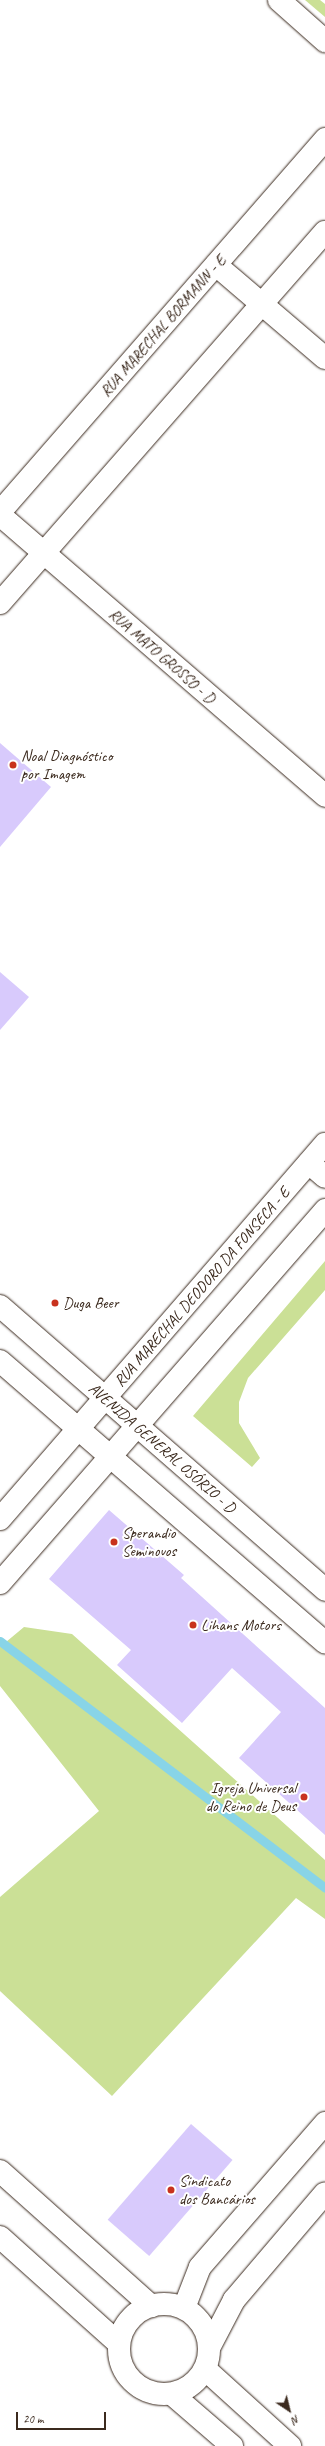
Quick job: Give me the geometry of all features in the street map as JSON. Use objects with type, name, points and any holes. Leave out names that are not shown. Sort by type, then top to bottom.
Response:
[{"type":"street","points":[[278,0],[325,40]]},
{"type":"street","name":"RUA MARECHAL BORMANN - E","points":[[0,512],[325,139]]},
{"type":"street","points":[[0,603],[325,232]]},
{"type":"street","points":[[216,264],[325,358]]},
{"type":"street","name":"RUA MATO GROSSO - D","points":[[0,515],[325,796]]},
{"type":"street","name":"RUA MARECHAL DEODORO DA FONSECA - E","points":[[0,1519],[325,1144]]},
{"type":"street","points":[[309,1163],[325,1177]]},
{"type":"street","points":[[0,1583],[325,1210]]},
{"type":"street","name":"AVENIDA GENERAL OSÓRIO - D","points":[[0,1306],[325,1590]]},
{"type":"street","points":[[0,1361],[325,1643]]},
{"type":"street","points":[[184,2308],[200,2267],[325,2123]]},
{"type":"street","points":[[0,2171],[151,2306]]},
{"type":"street","points":[[290,2446],[207,2359],[206,2332],[198,2318],[184,2308],[168,2304],[151,2306],[136,2313],[125,2325],[118,2343],[121,2365],[137,2385],[152,2393],[173,2395],[196,2382],[207,2359],[234,2300],[325,2193]]},
{"type":"street","points":[[0,2237],[118,2343]]},
{"type":"street","points":[[173,2395],[232,2446]]},
{"type":"green space","points":[[305,0],[320,0],[325,4],[325,17]]},
{"type":"green space","points":[[325,1261],[325,1290],[248,1378],[239,1402],[239,1423],[260,1458],[252,1467],[193,1416]]},
{"type":"green space","points":[[24,1627],[72,1634],[325,1860],[325,1919],[296,1898],[112,2096],[0,1991],[0,1897],[99,1811],[0,1686],[0,1647]]},
{"type":"building","name":"Noal Diagnóstico por Imagem","points":[[0,743],[51,787],[0,847]]},
{"type":"building","points":[[0,972],[29,997],[0,1030]]},
{"type":"building","points":[[109,1510],[184,1575],[181,1578],[325,1708],[325,1835],[239,1758],[281,1712],[232,1668],[182,1723],[117,1665],[131,1650],[49,1579]]},
{"type":"building","name":"Sindicato dos Bancários","points":[[191,2124],[233,2160],[149,2256],[108,2220]]},
{"type":"waterway","points":[[0,1641],[325,1888]]},
{"type":"place","name":"Noal Diagnóstico por Imagem","points":[[13,765]]},
{"type":"place","name":"Duga Beer","points":[[55,1303]]},
{"type":"place","name":"Sperandio Seminovos","points":[[114,1542]]},
{"type":"place","name":"Lihans Motors","points":[[193,1625]]},
{"type":"place","name":"Igreja Universal do Reino de Deus","points":[[304,1797]]},
{"type":"place","name":"Sindicato dos Bancários","points":[[171,2190]]}]
